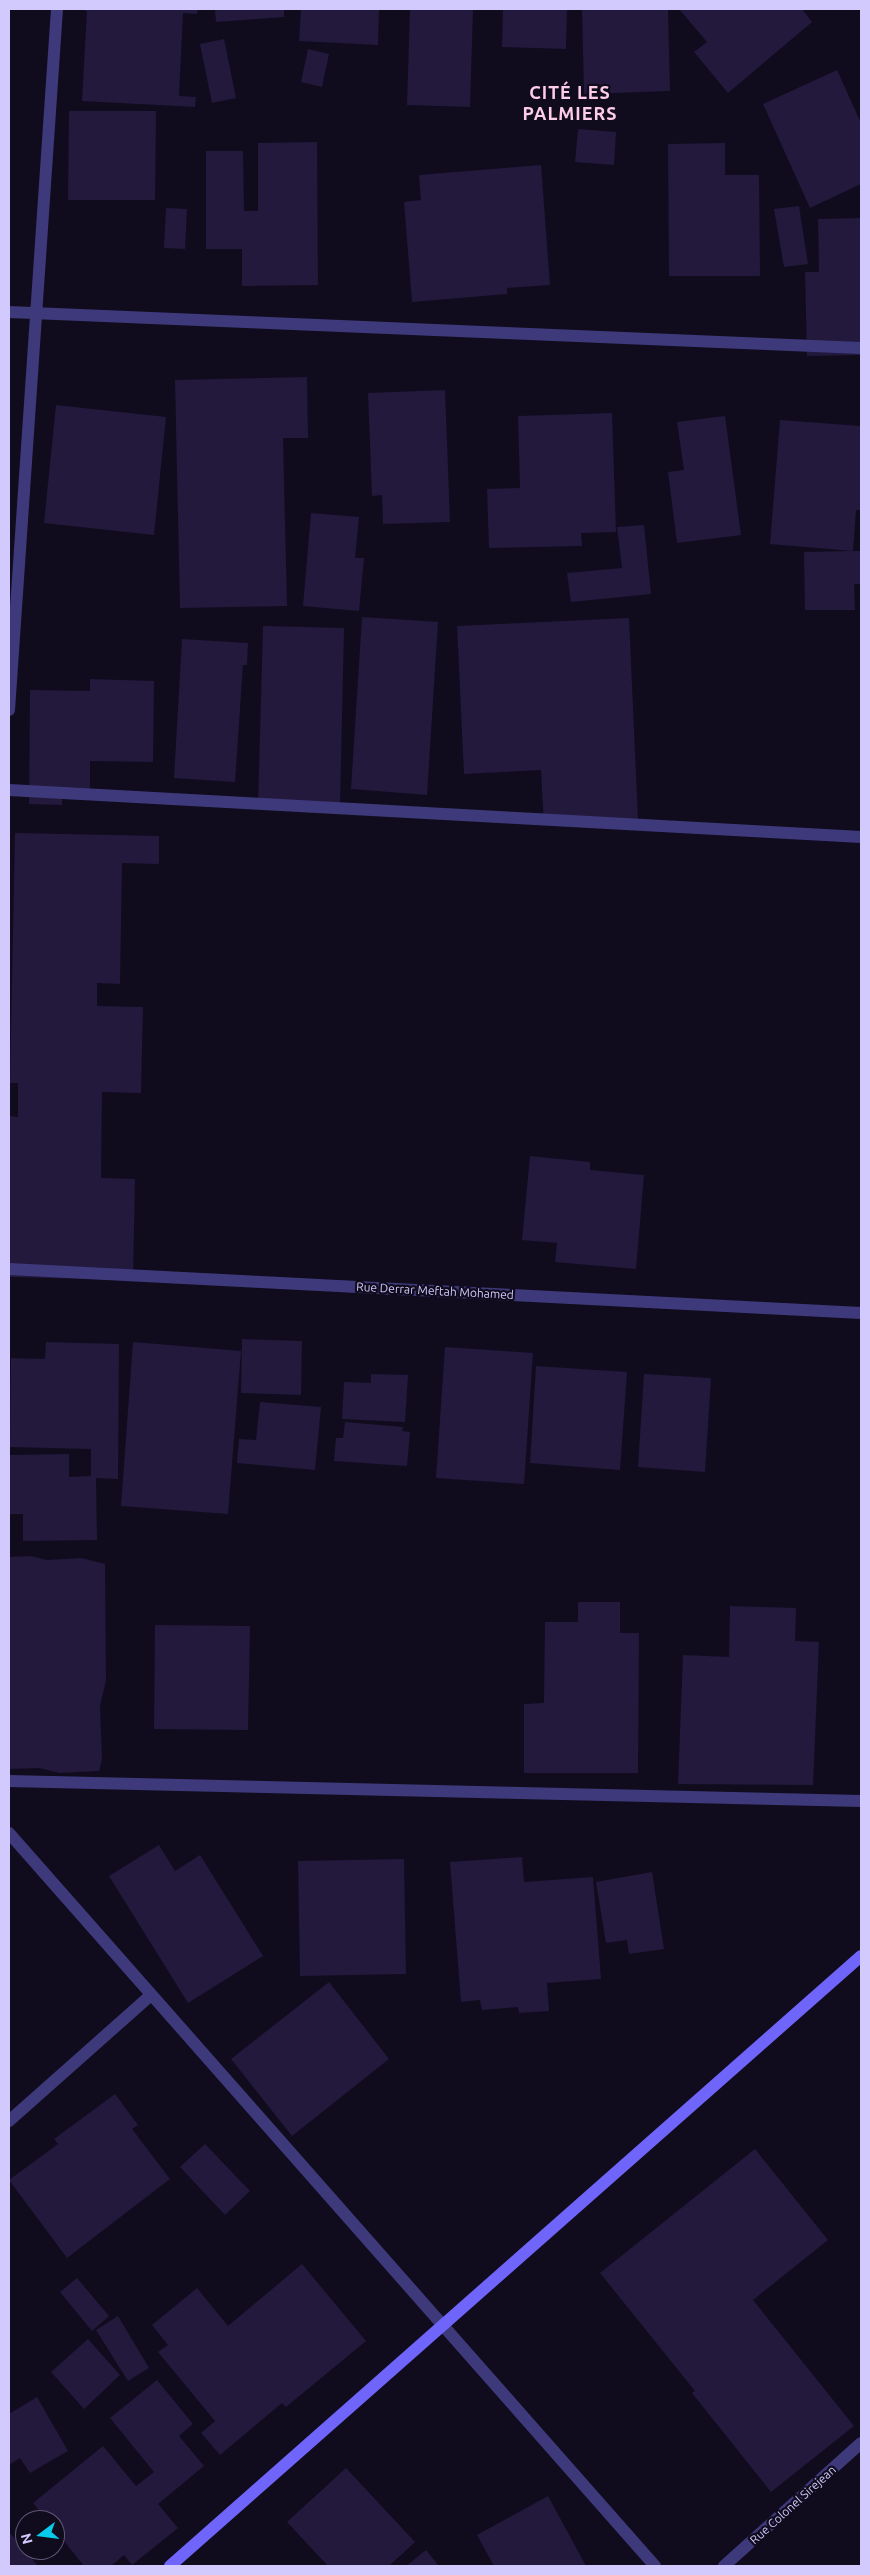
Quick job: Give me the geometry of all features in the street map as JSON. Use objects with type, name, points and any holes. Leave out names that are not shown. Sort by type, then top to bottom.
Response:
[{"type":"main road","points":[[170,2566],[861,1956]]},
{"type":"street","points":[[9,710],[57,9]]},
{"type":"street","points":[[9,312],[861,348]]},
{"type":"street","points":[[9,790],[861,837]]},
{"type":"street","name":"Rue Derrar Meftah Mohamed","points":[[9,1269],[861,1313]]},
{"type":"street","points":[[9,1781],[861,1801]]},
{"type":"street","points":[[9,1833],[655,2566]]},
{"type":"street","points":[[9,2122],[151,1995]]},
{"type":"street","name":"Rue Colonel Sirejean","points":[[724,2566],[861,2443]]},
{"type":"building","points":[[78,9],[198,9],[197,14],[183,13],[179,96],[196,97],[195,107],[82,101],[87,11]]},
{"type":"building","points":[[215,9],[284,9],[284,17],[216,22]]},
{"type":"building","points":[[301,9],[379,9],[378,45],[299,41]]},
{"type":"building","points":[[410,9],[473,9],[470,107],[407,105]]},
{"type":"building","points":[[503,9],[567,9],[566,49],[502,47]]},
{"type":"building","points":[[582,9],[668,9],[670,91],[584,94]]},
{"type":"building","points":[[679,9],[802,9],[812,22],[728,93],[694,52],[707,42]]},
{"type":"building","points":[[224,39],[236,98],[212,103],[200,44]]},
{"type":"building","points":[[308,49],[329,54],[322,87],[301,82]]},
{"type":"building","points":[[837,70],[861,123],[861,184],[810,208],[763,104]]},
{"type":"building","points":[[69,111],[156,111],[155,200],[68,200]]},
{"type":"building","points":[[578,129],[616,132],[614,165],[575,162]]},
{"type":"building","points":[[317,142],[318,285],[242,286],[242,249],[206,249],[206,151],[243,151],[244,211],[258,211],[258,143]]},
{"type":"building","points":[[725,143],[725,175],[759,175],[760,276],[669,276],[668,144]]},
{"type":"building","points":[[541,165],[550,285],[507,288],[507,294],[412,302],[404,202],[421,200],[419,175]]},
{"type":"building","points":[[799,206],[808,264],[784,267],[774,209]]},
{"type":"building","points":[[166,208],[187,209],[185,249],[164,248]]},
{"type":"building","points":[[861,218],[861,355],[807,356],[805,272],[819,272],[818,219]]},
{"type":"building","points":[[307,377],[308,438],[283,438],[287,606],[180,608],[175,380]]},
{"type":"building","points":[[445,390],[450,522],[383,524],[382,495],[372,496],[368,393]]},
{"type":"building","points":[[56,405],[166,417],[154,535],[44,523]]},
{"type":"building","points":[[612,413],[616,532],[581,533],[582,546],[489,548],[487,489],[520,488],[518,416]]},
{"type":"building","points":[[725,416],[741,535],[677,543],[668,472],[684,470],[677,422]]},
{"type":"building","points":[[780,420],[861,426],[861,510],[856,510],[853,551],[770,544]]},
{"type":"building","points":[[311,513],[359,517],[355,558],[364,558],[359,611],[303,606]]},
{"type":"building","points":[[644,525],[651,594],[571,602],[567,573],[622,568],[617,527]]},
{"type":"building","points":[[861,551],[861,584],[854,584],[855,610],[805,610],[804,552]]},
{"type":"building","points":[[362,617],[438,622],[427,795],[351,789]]},
{"type":"building","points":[[629,618],[638,820],[544,825],[541,770],[464,774],[457,626]]},
{"type":"building","points":[[263,626],[344,628],[340,808],[258,806]]},
{"type":"building","points":[[182,639],[248,643],[247,665],[243,665],[235,782],[174,778]]},
{"type":"building","points":[[90,679],[154,681],[153,762],[90,761],[90,800],[62,799],[62,805],[29,804],[30,690],[90,691]]},
{"type":"building","points":[[15,833],[159,836],[159,864],[122,863],[120,984],[97,983],[97,1006],[143,1007],[141,1093],[102,1092],[101,1178],[135,1179],[133,1280],[9,1277],[9,1116],[18,1117],[18,1083],[10,1083]]},
{"type":"building","points":[[530,1156],[590,1162],[590,1170],[644,1175],[636,1269],[555,1262],[557,1243],[522,1240]]},
{"type":"building","points":[[242,1339],[302,1341],[301,1395],[241,1393]]},
{"type":"building","points":[[46,1342],[119,1344],[118,1479],[96,1478],[97,1540],[23,1541],[23,1514],[9,1514],[9,1455],[69,1454],[69,1477],[91,1476],[91,1449],[10,1447],[11,1358],[45,1359]]},
{"type":"building","points":[[133,1342],[241,1351],[228,1514],[121,1506]]},
{"type":"building","points":[[445,1347],[533,1353],[524,1484],[436,1478]]},
{"type":"building","points":[[536,1366],[627,1372],[620,1470],[530,1463]]},
{"type":"building","points":[[371,1374],[408,1375],[405,1422],[342,1419],[344,1382],[371,1383]]},
{"type":"building","points":[[644,1374],[711,1378],[705,1472],[638,1467]]},
{"type":"building","points":[[260,1402],[321,1407],[315,1470],[237,1463],[239,1439],[256,1440]]},
{"type":"building","points":[[345,1422],[403,1427],[402,1431],[410,1432],[407,1466],[334,1461],[336,1438],[343,1438]]},
{"type":"building","points":[[31,1556],[47,1560],[81,1558],[105,1564],[106,1680],[100,1706],[102,1759],[99,1771],[60,1773],[39,1768],[9,1769],[9,1557]]},
{"type":"building","points":[[578,1602],[620,1602],[620,1633],[639,1633],[638,1773],[524,1773],[524,1704],[544,1703],[545,1622],[578,1622]]},
{"type":"building","points":[[730,1606],[796,1608],[795,1641],[819,1642],[813,1785],[678,1784],[683,1655],[729,1657]]},
{"type":"building","points":[[155,1625],[250,1626],[248,1730],[154,1729]]},
{"type":"building","points":[[159,1845],[175,1871],[200,1855],[263,1956],[188,2003],[109,1876]]},
{"type":"building","points":[[522,1857],[524,1882],[593,1877],[601,1979],[547,1983],[549,2011],[519,2013],[518,2007],[482,2010],[480,2000],[461,2002],[450,1862]]},
{"type":"building","points":[[404,1859],[406,1974],[300,1976],[298,1861]]},
{"type":"building","points":[[652,1872],[664,1949],[629,1954],[627,1940],[606,1943],[596,1882]]},
{"type":"building","points":[[329,1982],[389,2059],[292,2136],[231,2059]]},
{"type":"building","points":[[115,2094],[138,2125],[132,2129],[170,2179],[67,2258],[9,2180],[58,2144],[54,2139]]},
{"type":"building","points":[[205,2144],[250,2191],[225,2215],[180,2167]]},
{"type":"building","points":[[755,2149],[828,2240],[753,2300],[854,2426],[771,2492],[692,2393],[695,2391],[600,2273]]},
{"type":"building","points":[[302,2264],[366,2341],[286,2407],[282,2403],[220,2455],[201,2433],[215,2421],[158,2352],[168,2345],[152,2325],[197,2288],[228,2326]]},
{"type":"building","points":[[77,2278],[109,2316],[92,2331],[60,2292]]},
{"type":"building","points":[[118,2316],[149,2368],[128,2381],[96,2330]]},
{"type":"building","points":[[88,2339],[120,2375],[84,2409],[51,2372]]},
{"type":"building","points":[[157,2380],[193,2424],[179,2436],[204,2466],[158,2504],[178,2528],[132,2565],[124,2555],[111,2566],[84,2566],[65,2542],[65,2510],[39,2510],[33,2503],[103,2446],[136,2486],[154,2472],[110,2418]]},
{"type":"building","points":[[37,2397],[68,2451],[30,2473],[20,2458],[9,2465],[9,2414]]},
{"type":"building","points":[[346,2468],[415,2542],[389,2566],[328,2566],[287,2522]]},
{"type":"building","points":[[548,2496],[586,2566],[494,2566],[477,2535]]},
{"type":"building","points":[[9,2532],[15,2539],[15,2560],[33,2560],[38,2566],[9,2566]]},
{"type":"building","points":[[426,2550],[439,2566],[406,2566]]},
{"type":"district","name":"CITÉ LES PALMIERS","points":[[570,104]]}]
